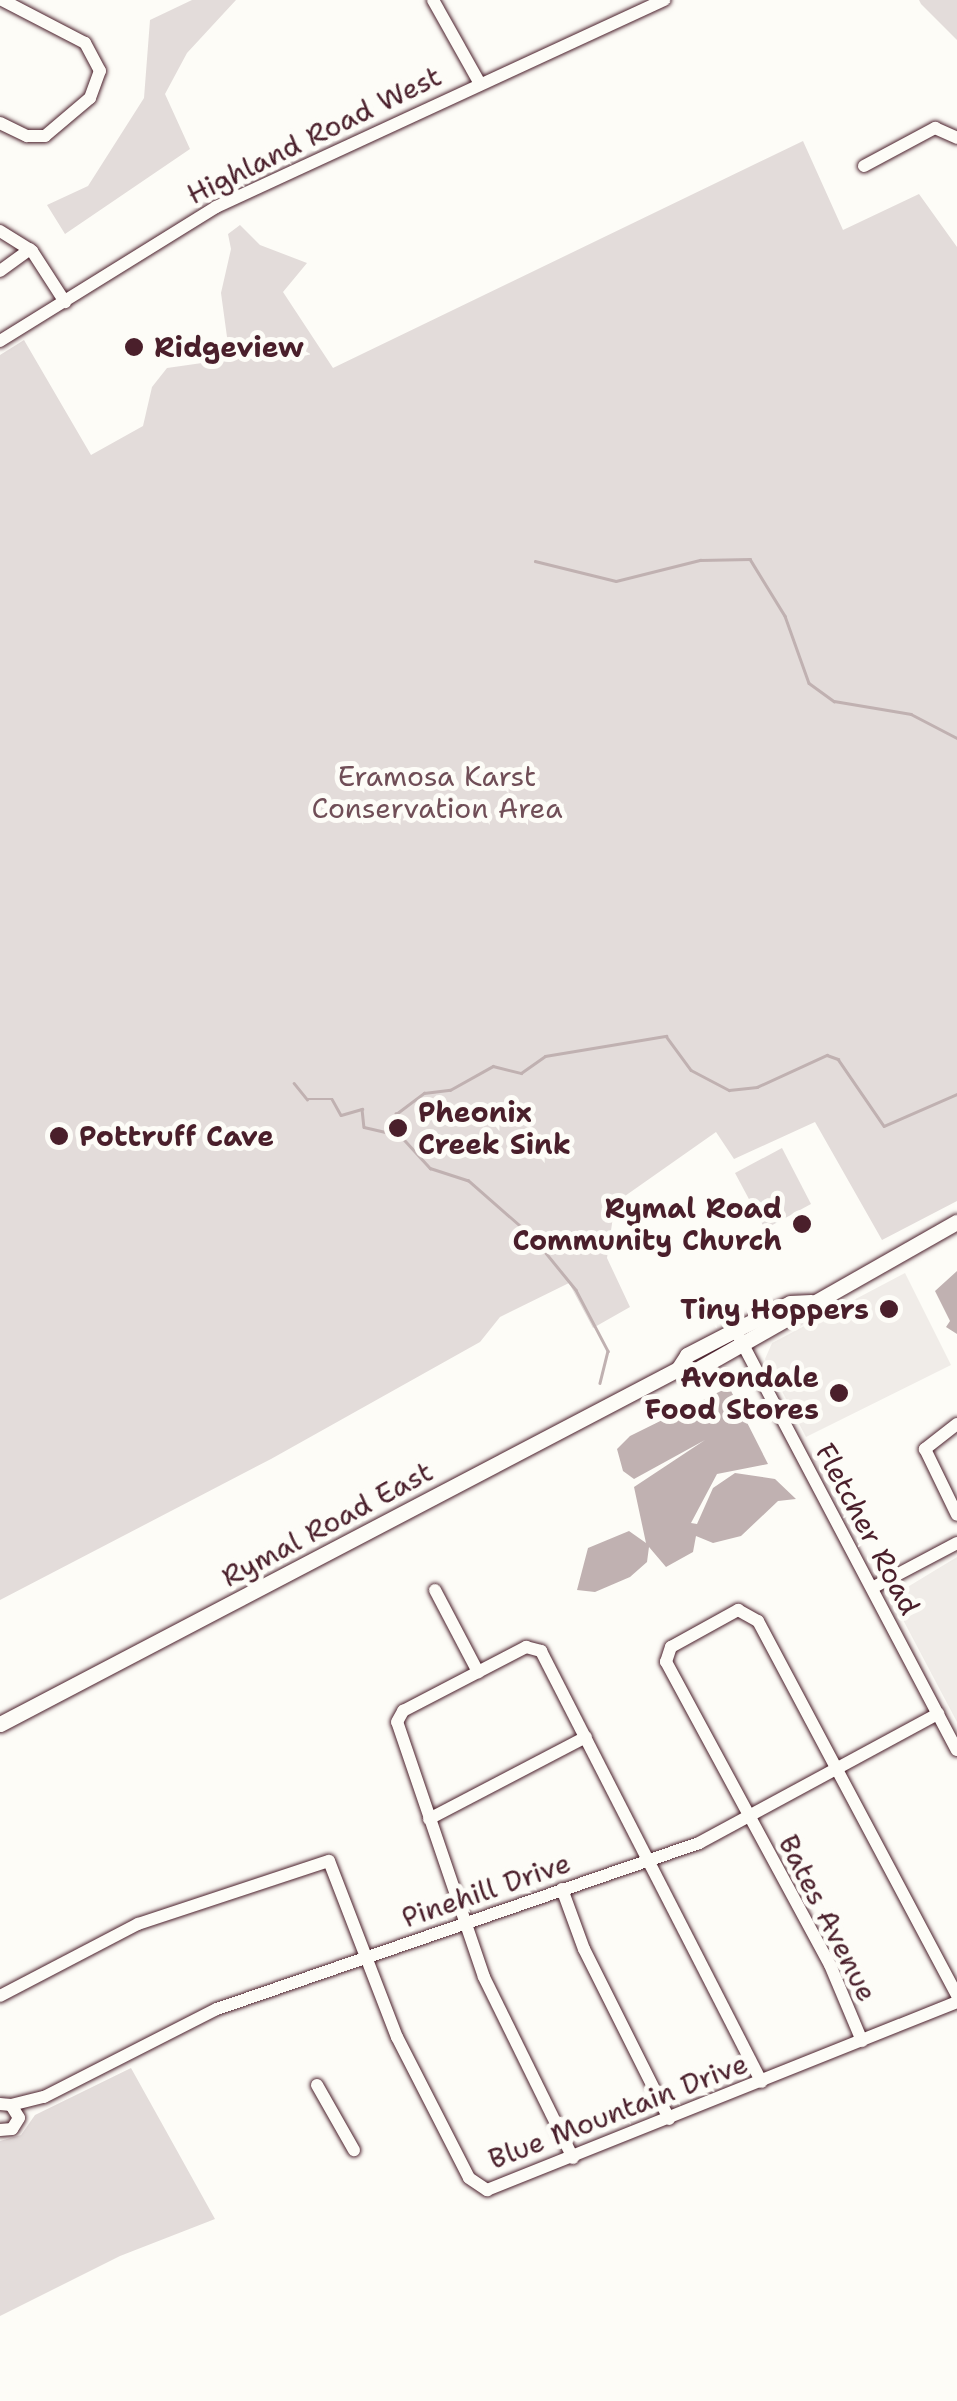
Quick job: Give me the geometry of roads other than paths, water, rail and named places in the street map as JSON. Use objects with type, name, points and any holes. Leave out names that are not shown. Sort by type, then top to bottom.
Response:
[{"type":"main road","name":"Rymal Road East","points":[[0,1724],[678,1370],[687,1355],[739,1338],[790,1303],[810,1302],[957,1222]]},
{"type":"street","points":[[0,123],[27,136],[45,136],[90,98],[100,71],[85,43],[2,0]]},
{"type":"street","points":[[433,0],[479,82]]},
{"type":"street","name":"Highland Road West","points":[[0,341],[216,207],[479,82],[664,0]]},
{"type":"street","points":[[864,166],[935,128],[957,138]]},
{"type":"street","points":[[0,230],[30,250],[65,302]]},
{"type":"street","points":[[0,271],[30,250]]},
{"type":"street","name":"Fletcher Road","points":[[739,1338],[957,1750]]},
{"type":"street","points":[[957,1424],[925,1448],[957,1515]]},
{"type":"street","points":[[872,1588],[957,1543]]},
{"type":"street","points":[[435,1590],[478,1672]]},
{"type":"street","name":"Bates Avenue","points":[[836,1770],[754,1614],[738,1610],[670,1647],[666,1662],[830,1965],[862,2040]]},
{"type":"street","points":[[573,2158],[487,1987],[398,1717],[478,1672],[538,1647],[762,2082]]},
{"type":"street","name":"Pinehill Drive","points":[[0,2130],[18,2122],[44,2097],[200,2015],[650,1859],[748,1819],[938,1714]]},
{"type":"street","points":[[430,1819],[586,1737]]},
{"type":"street","points":[[836,1770],[957,1999]]},
{"type":"street","name":"Blue Mountain Drive","points":[[0,1996],[138,1924],[325,1860],[335,1866],[397,2037],[473,2184],[493,2190],[957,1999]]},
{"type":"street","points":[[562,1889],[584,1949],[669,2119]]},
{"type":"street","points":[[317,2084],[354,2150]]},
{"type":"street","name":"Pinehill Drive","points":[[5,2102],[44,2097]]},
{"type":"street","points":[[5,2102],[18,2122]]},
{"type":"waterway","points":[[535,561],[616,581],[700,560],[750,559],[785,616],[809,683],[834,701],[911,714],[957,738]]},
{"type":"waterway","points":[[400,1135],[405,1123],[396,1114],[424,1093],[450,1090],[493,1066],[521,1073],[545,1056],[666,1036],[691,1070],[729,1090],[757,1087],[827,1055],[838,1059],[884,1126],[957,1094]]},
{"type":"waterway","points":[[294,1083],[307,1099],[332,1099],[341,1115],[362,1109],[364,1127],[400,1135],[430,1168],[468,1180],[533,1237],[576,1290],[608,1351],[600,1383]]},
{"type":"place","name":"Ridgeview","points":[[134,347]]},
{"type":"place","name":"Pheonix Creek Sink","points":[[398,1128]]},
{"type":"place","name":"Pottruff Cave","points":[[59,1136]]},
{"type":"place","name":"Rymal Road Community Church","points":[[802,1224]]},
{"type":"place","name":"Tiny Hoppers","points":[[889,1309]]},
{"type":"place","name":"Avondale Food Stores","points":[[839,1393]]},
{"type":"park label","name":"Eramosa Karst Conservation Area","points":[[437,792]]}]
